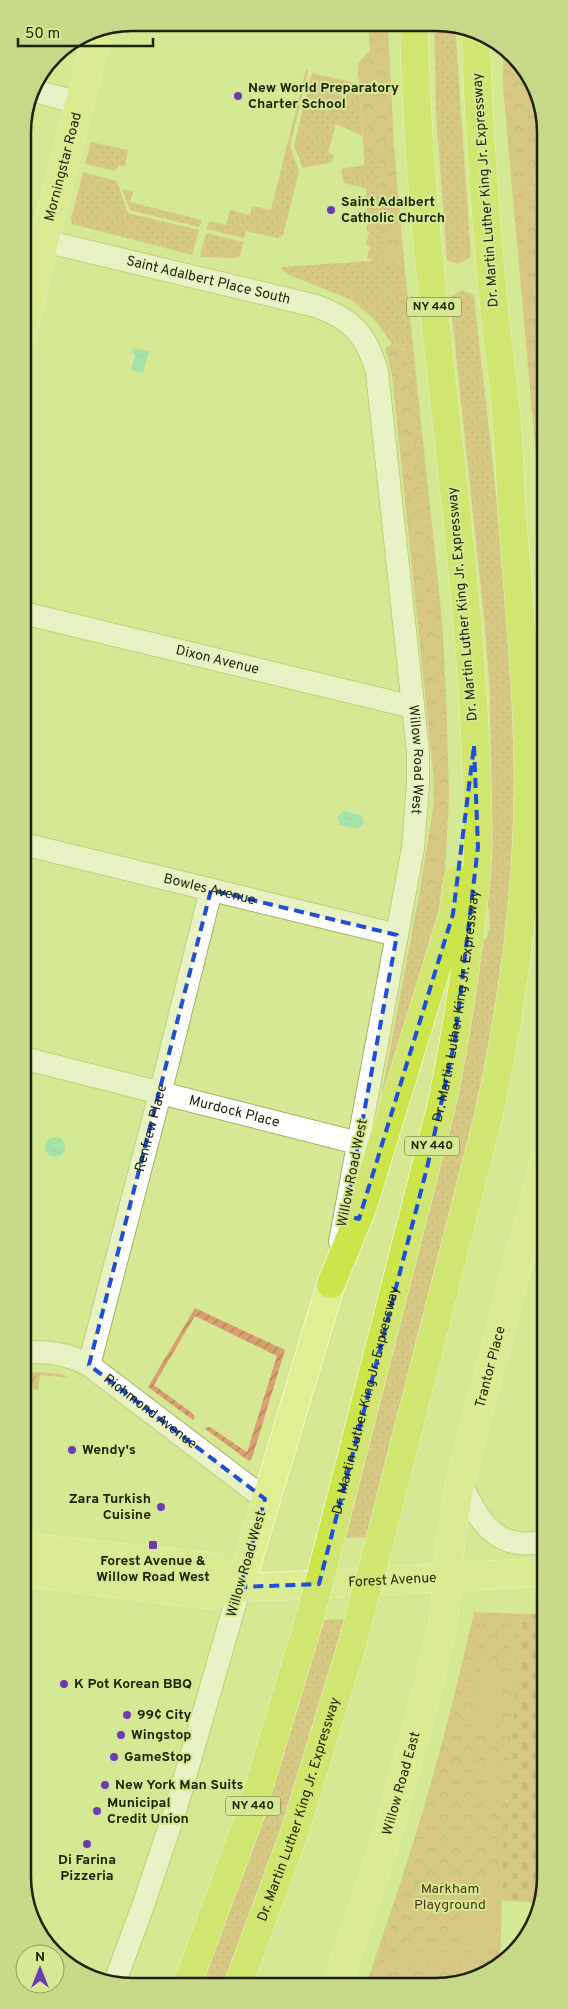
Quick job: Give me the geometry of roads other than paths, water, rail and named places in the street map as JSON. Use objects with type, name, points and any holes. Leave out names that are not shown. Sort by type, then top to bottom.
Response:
[{"type":"highway","name":"Dr. Martin Luther King Jr. Expressway","points":[[190,1978],[252,1810],[308,1624],[426,1168],[455,1040],[466,967],[478,847],[474,746],[465,599],[421,177],[414,31]]},
{"type":"highway","name":"Dr. Martin Luther King Jr. Expressway","points":[[241,1978],[295,1831],[353,1641],[381,1536],[488,1118],[512,998],[521,925],[528,793],[525,665],[512,514],[507,426],[494,313],[483,189],[476,40]]},
{"type":"highway","points":[[507,426],[529,550],[537,609]]},
{"type":"highway","points":[[331,1284],[362,1208],[453,914],[474,746]]},
{"type":"main road","name":"Morningstar Road","points":[[31,299],[44,241],[98,38]]},
{"type":"main road","name":"Trantor Place","points":[[447,1577],[460,1482],[537,1190]]},
{"type":"main road","name":"Willow Road West","points":[[240,1587],[331,1284]]},
{"type":"main road","points":[[31,1548],[212,1567],[240,1587]]},
{"type":"main road","name":"Forest Avenue","points":[[31,1573],[209,1595],[240,1587],[537,1572]]},
{"type":"main road","name":"Willow Road East","points":[[338,1978],[381,1856],[427,1692],[443,1625],[447,1577]]},
{"type":"street","points":[[40,92],[80,103]]},
{"type":"street","name":"Saint Adalbert Place South","points":[[44,241],[316,306],[344,319],[363,338]]},
{"type":"street","name":"Willow Road West","points":[[331,1284],[413,848],[416,816],[418,752],[377,372],[373,358],[363,338]]},
{"type":"street","name":"Dixon Avenue","points":[[31,615],[413,707]]},
{"type":"street","name":"Bowles Avenue","points":[[31,846],[397,935]]},
{"type":"street","name":"Renfrew Place","points":[[89,1365],[211,890]]},
{"type":"street","name":"Murdock Place","points":[[31,1060],[358,1143]]},
{"type":"street","name":"Richmond Avenue","points":[[31,1352],[48,1351],[62,1354],[89,1365],[265,1499]]},
{"type":"street","points":[[460,1482],[479,1518],[496,1535],[514,1543],[537,1542]]},
{"type":"street","name":"Willow Road West","points":[[117,1977],[176,1808],[240,1587]]},
{"type":"water","points":[[133,348],[149,351],[143,373],[131,370],[135,354],[132,353]]},
{"type":"water","points":[[343,811],[361,815],[364,821],[362,826],[356,829],[340,825],[337,817]]},
{"type":"water","points":[[55,1137],[62,1140],[65,1147],[62,1154],[55,1157],[48,1154],[45,1147],[48,1140]]},
{"type":"place","name":"New World Preparatory Charter School","points":[[238,96]]},
{"type":"place","name":"Saint Adalbert Catholic Church","points":[[331,210]]},
{"type":"place","name":"Wendy's","points":[[72,1450]]},
{"type":"place","name":"Zara Turkish Cuisine","points":[[161,1507]]},
{"type":"place","name":"Forest Avenue & Willow Road West","points":[[153,1545]]},
{"type":"place","name":"K Pot Korean BBQ","points":[[64,1684]]},
{"type":"place","name":"99¢ City","points":[[127,1715]]},
{"type":"place","name":"Wingstop","points":[[121,1735]]},
{"type":"place","name":"GameStop","points":[[114,1757]]},
{"type":"place","name":"New York Man Suits","points":[[105,1785]]},
{"type":"place","name":"Municipal Credit Union","points":[[97,1811]]},
{"type":"place","name":"Di Farina Pizzeria","points":[[87,1844]]},
{"type":"park label","name":"Markham Playground","points":[[450,1898]]}]
